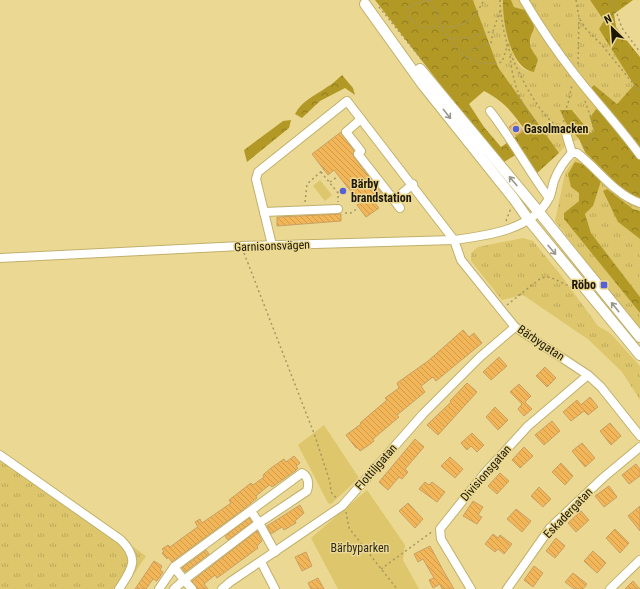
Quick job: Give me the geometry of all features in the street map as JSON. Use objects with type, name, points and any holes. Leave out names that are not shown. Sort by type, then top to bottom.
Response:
[{"type":"main road","points":[[363,2],[538,211],[640,337]]},
{"type":"main road","points":[[363,2],[424,85],[514,199],[528,220],[640,355]]},
{"type":"street","points":[[524,0],[549,40],[576,77],[616,123],[640,154]]},
{"type":"street","name":"Bärbygatan","points":[[264,212],[256,179],[258,172],[347,101],[413,184],[454,240],[461,260],[515,327],[588,375],[601,387],[640,436]]},
{"type":"street","points":[[490,111],[504,129],[518,153],[549,198]]},
{"type":"street","points":[[361,119],[346,132],[361,151],[358,154],[400,208]]},
{"type":"street","points":[[565,130],[575,153],[617,189],[633,201],[640,203]]},
{"type":"street","points":[[549,198],[554,180],[561,167],[575,153]]},
{"type":"street","points":[[394,200],[413,184]]},
{"type":"street","name":"Garnisonsvägen","points":[[0,258],[241,246],[454,240],[485,236],[504,231],[528,220],[549,198]]},
{"type":"street","points":[[272,245],[264,212],[338,209]]},
{"type":"street","name":"Flottiljgatan","points":[[222,589],[230,582],[342,506],[423,414],[480,357],[515,327]]},
{"type":"street","name":"Divisionsgatan","points":[[440,529],[484,474],[528,426],[588,375]]},
{"type":"street","name":"Eskadergatan","points":[[507,589],[550,528],[604,477],[640,447]]},
{"type":"street","points":[[0,455],[121,540],[129,548],[132,555],[133,564],[119,589]]},
{"type":"street","points":[[159,589],[174,567],[302,473],[306,475],[309,483],[307,491],[259,523],[174,589]]},
{"type":"street","points":[[251,510],[276,552]]},
{"type":"street","points":[[440,529],[441,539],[471,589]]},
{"type":"street","points":[[610,589],[640,560]]},
{"type":"street","points":[[261,562],[275,589]]},
{"type":"street","points":[[174,567],[192,589]]},
{"type":"path","points":[[484,0],[471,20],[461,25],[442,28],[438,26],[423,27],[417,25],[408,16],[408,8],[418,2],[430,0],[442,28],[454,46],[467,58],[481,63],[502,62],[508,43]]},
{"type":"path","points":[[500,0],[500,10],[508,43],[513,74],[528,113],[538,125],[565,130]]},
{"type":"path","points":[[576,0],[579,18],[578,65]]},
{"type":"path","points":[[612,0],[622,28],[640,52]]},
{"type":"path","points":[[467,58],[471,50],[491,43],[493,31],[500,10]]},
{"type":"path","points":[[579,18],[586,29],[601,44],[640,92]]},
{"type":"path","points":[[449,38],[469,38],[493,31]]},
{"type":"path","points":[[510,53],[545,115],[554,124],[565,130]]},
{"type":"path","points":[[565,130],[563,118],[569,100],[572,83],[576,77]]},
{"type":"path","points":[[575,153],[592,139],[593,124],[584,96]]},
{"type":"path","points":[[306,210],[307,184],[324,169]]},
{"type":"path","points":[[321,172],[338,193],[338,214],[351,213],[358,208]]},
{"type":"path","points":[[330,183],[337,177]]},
{"type":"path","points":[[338,193],[346,186]]},
{"type":"path","points":[[241,246],[315,436],[330,482],[331,492],[348,513],[349,528],[397,589]]},
{"type":"path","points":[[501,310],[541,278],[550,277],[561,281],[567,287],[574,288]]},
{"type":"path","points":[[381,569],[435,530],[440,529]]},
{"type":"green space","points":[[375,0],[473,0],[498,67],[559,153],[535,175],[522,151],[504,162],[450,97]],"holes":[[[484,91],[508,108],[525,130],[501,147],[484,127],[469,104]]]},
{"type":"green space","points":[[473,0],[503,0],[505,24],[516,60],[521,67],[534,72],[538,60],[530,47],[531,37],[524,10],[514,7],[511,0],[590,0],[604,22],[599,29],[635,85],[617,104],[594,85],[589,89],[609,118],[596,109],[594,131],[591,133],[573,110],[567,125],[579,139],[567,144],[559,153],[498,67]]},
{"type":"green space","points":[[503,0],[511,0],[514,7],[528,11],[532,18],[534,29],[530,38],[530,46],[538,60],[534,72],[526,69],[519,63],[513,53],[506,31]]},
{"type":"green space","points":[[590,0],[633,0],[614,14],[616,27],[640,57],[640,200],[622,189],[585,152],[579,139],[567,125],[560,110],[572,110],[591,133],[594,131],[590,118],[596,109],[609,118],[589,90],[594,85],[617,104],[634,85],[599,29],[604,21]]},
{"type":"green space","points":[[342,75],[353,88],[355,95],[345,88],[320,101],[302,118],[295,114],[301,105]]},
{"type":"green space","points":[[291,120],[289,128],[247,162],[244,150],[283,121]]},
{"type":"green space","points":[[585,152],[622,189],[640,200],[640,211],[633,209],[607,189],[618,222],[640,239],[640,297],[591,233],[585,214],[593,206],[579,193],[579,201],[564,213],[564,219],[640,313],[640,331],[555,221],[565,173],[574,160]]},
{"type":"green space","points":[[575,162],[586,167],[601,181],[593,206],[585,214],[591,233],[640,297],[640,313],[564,219],[564,213],[579,201],[579,193],[571,187],[568,174]]},
{"type":"green space","points":[[320,180],[332,195],[325,201],[313,186]]},
{"type":"green space","points":[[607,189],[633,209],[640,211],[640,239],[618,222],[603,191]]},
{"type":"green space","points":[[523,238],[533,241],[560,274],[598,326],[610,333],[640,366],[640,400],[622,372],[589,340],[523,295],[502,300],[471,261],[471,253],[478,247]]},
{"type":"green space","points":[[324,425],[359,478],[331,504],[328,503],[298,445]]},
{"type":"green space","points":[[0,452],[146,556],[124,589],[0,589]]},
{"type":"green space","name":"Bärbyparken","points":[[367,490],[405,545],[403,560],[419,589],[338,589],[311,538]]},
{"type":"building","name":"Gasolmacken","points":[[516,122],[523,131],[516,136],[509,127]]},
{"type":"building","points":[[341,132],[354,151],[354,157],[383,195],[374,202],[379,208],[366,217],[357,205],[360,203],[334,170],[328,175],[312,154]]},
{"type":"building","points":[[341,214],[341,221],[277,226],[277,217]]},
{"type":"building","points":[[463,330],[469,337],[474,333],[482,343],[436,381],[433,377],[421,386],[425,392],[397,415],[399,417],[373,439],[374,441],[360,451],[356,448],[346,435],[361,424],[360,423],[387,400],[385,398],[399,388],[397,383],[428,361]]},
{"type":"building","points":[[499,357],[507,366],[491,380],[483,372]]},
{"type":"building","points":[[545,367],[556,378],[547,387],[536,376]]},
{"type":"building","points":[[467,383],[477,392],[438,435],[427,425],[451,402],[450,401]]},
{"type":"building","points":[[519,384],[531,396],[525,402],[532,409],[524,416],[518,409],[522,404],[510,392]]},
{"type":"building","points":[[590,397],[598,407],[588,415],[584,411],[571,421],[563,412],[577,400],[581,405]]},
{"type":"building","points":[[495,407],[508,420],[498,430],[486,417]]},
{"type":"building","points":[[552,421],[560,431],[544,445],[535,435]]},
{"type":"building","points":[[610,423],[621,436],[611,445],[600,431]]},
{"type":"building","points":[[472,433],[484,445],[477,452],[471,446],[467,450],[461,443]]},
{"type":"building","points":[[415,439],[424,447],[405,469],[408,472],[402,479],[399,477],[388,490],[379,482]]},
{"type":"building","points":[[582,443],[595,458],[585,467],[572,451]]},
{"type":"building","points":[[524,447],[533,456],[520,468],[512,460]]},
{"type":"building","points":[[294,456],[300,463],[296,466],[298,468],[295,471],[272,487],[270,485],[268,486],[245,508],[172,562],[162,553],[164,552],[162,549],[168,545],[170,547],[198,527],[195,522],[200,519],[202,523],[231,503],[229,500],[251,483],[253,485],[264,477],[263,475],[271,468],[284,459],[286,462]]},
{"type":"building","points":[[450,457],[463,469],[455,478],[441,466]]},
{"type":"building","points":[[561,463],[573,476],[565,485],[552,472]]},
{"type":"building","points":[[636,464],[640,469],[640,476],[629,484],[622,475]]},
{"type":"building","points":[[500,473],[509,481],[497,494],[488,486]]},
{"type":"building","points":[[425,482],[429,485],[432,482],[445,492],[437,502],[419,489]]},
{"type":"building","points":[[609,486],[617,497],[604,507],[595,496]]},
{"type":"building","points":[[539,487],[551,499],[543,507],[531,496]]},
{"type":"building","points":[[473,501],[483,507],[478,515],[482,517],[477,524],[463,516]]},
{"type":"building","points":[[408,503],[423,519],[415,528],[399,511]]},
{"type":"building","points":[[300,505],[304,513],[295,521],[296,523],[284,530],[282,527],[271,534],[267,526]]},
{"type":"building","points":[[640,506],[640,531],[628,516]]},
{"type":"building","points":[[516,509],[531,521],[522,532],[507,519]]},
{"type":"building","points":[[581,511],[589,520],[576,532],[568,523]]},
{"type":"building","points":[[249,518],[252,522],[228,540],[225,536]]},
{"type":"building","points":[[615,529],[629,543],[620,553],[606,538]]},
{"type":"building","points":[[257,531],[262,541],[257,546],[258,548],[217,578],[215,575],[204,584],[208,589],[197,589],[192,581]]},
{"type":"building","points":[[493,534],[498,538],[500,535],[512,544],[504,554],[498,549],[495,552],[485,544]]},
{"type":"building","points":[[556,538],[565,546],[555,558],[546,551]]},
{"type":"building","points":[[430,546],[454,589],[442,589],[440,584],[433,588],[429,580],[434,578],[423,559],[418,562],[414,554]]},
{"type":"building","points":[[206,550],[209,554],[185,572],[182,568]]},
{"type":"building","points":[[593,551],[606,563],[597,573],[584,561]]},
{"type":"building","points":[[306,552],[312,566],[302,571],[295,557]]},
{"type":"building","points":[[154,561],[162,566],[160,570],[163,572],[157,581],[153,579],[146,589],[135,589]]},
{"type":"building","points":[[534,566],[543,573],[533,587],[524,580]]},
{"type":"building","points":[[573,573],[587,584],[583,589],[574,589],[565,582]]},
{"type":"building","points":[[318,578],[324,589],[311,589],[308,583]]},
{"type":"building","points":[[633,581],[640,589],[625,589]]},
{"type":"place","name":"Gasolmacken","points":[[516,129]]},
{"type":"place","name":"Bärby brandstation","points":[[343,191]]},
{"type":"place","name":"Röbo","points":[[604,285]]}]
